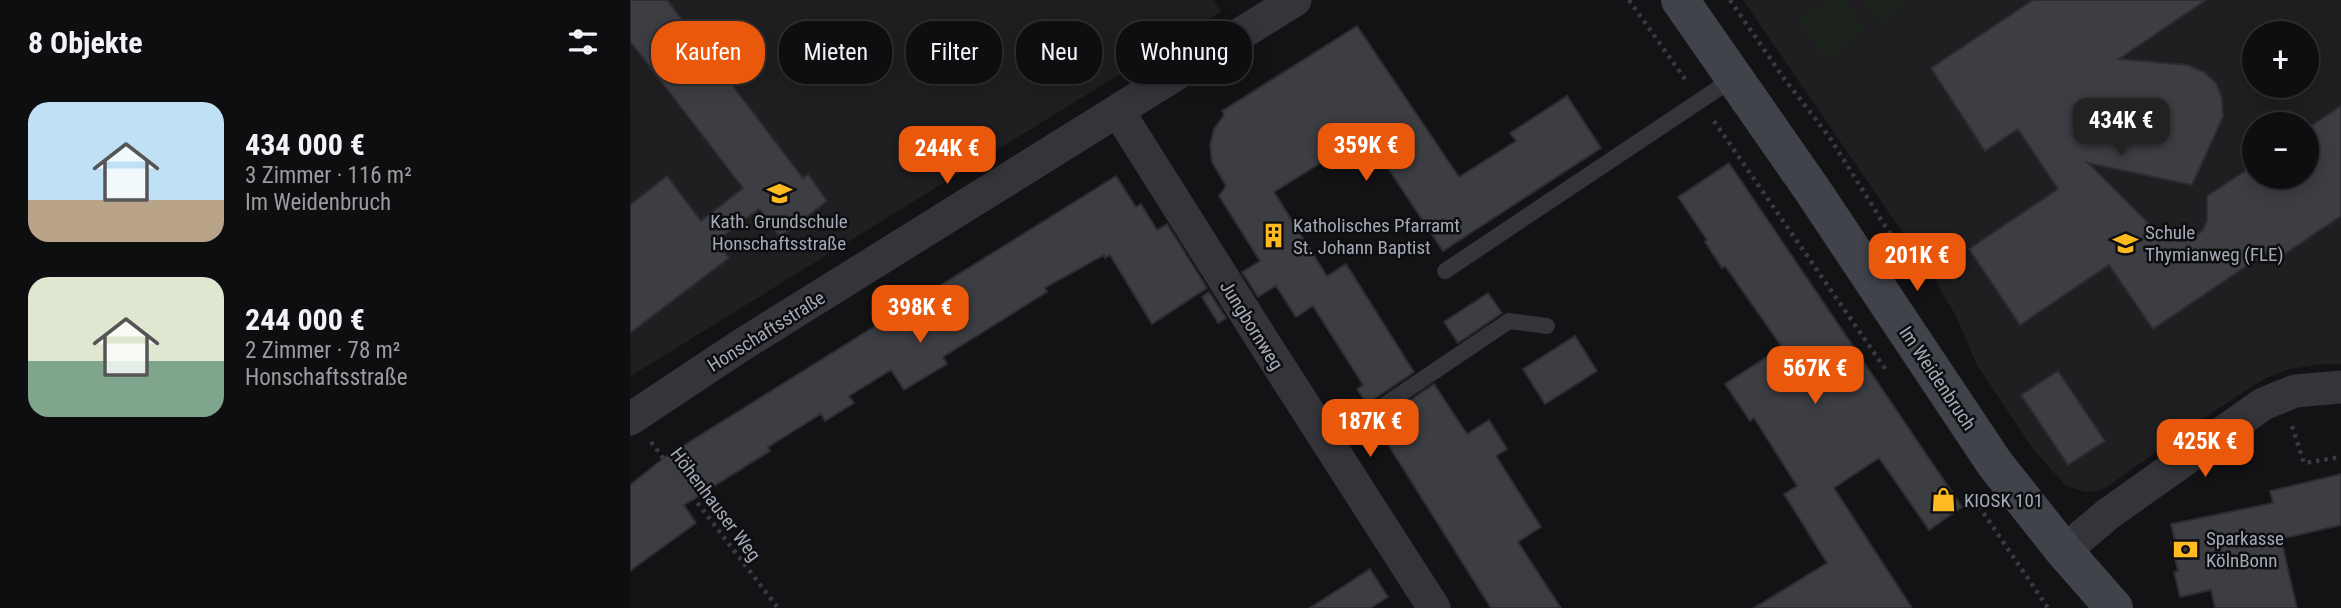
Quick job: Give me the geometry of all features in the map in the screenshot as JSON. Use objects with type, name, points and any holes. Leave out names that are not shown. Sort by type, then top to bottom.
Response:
[{"type":"street","name":"Honschaftsstraße","points":[[631,418],[747,342],[1295,0]]},
{"type":"street","name":"Im Weidenbruch","points":[[1680,0],[1811,188],[1996,464],[2064,551],[2114,608]]},
{"type":"street","name":"Jungbornweg","points":[[1118,111],[1434,608]]},
{"type":"street","points":[[2064,551],[2108,513],[2263,404],[2295,391],[2341,387]]},
{"type":"lane","points":[[1445,271],[1734,78]]},
{"type":"lane","points":[[1328,443],[1509,321],[1547,326]]},
{"type":"path","points":[[1629,0],[1893,381]]},
{"type":"path","points":[[1730,0],[1783,77],[1830,138],[1923,287]]},
{"type":"path","points":[[2282,396],[2304,463],[2341,457]]},
{"type":"path","name":"Höhenhauser Weg","points":[[631,418],[778,608]]},
{"type":"path","points":[[1969,493],[2048,608]]},
{"type":"shaded area","name":"Kath. Grundschule Honschaftsstraße","points":[[630,0],[1212,0],[1222,11],[1206,21],[1116,21],[1116,76],[631,376]]},
{"type":"shaded area","name":"Schule Thymianweg (FLE)","points":[[1743,0],[2341,0],[2341,364],[2321,364],[2286,370],[2264,379],[2108,486],[2098,491],[2085,492],[2065,485],[2033,449],[1977,365],[1956,316],[1931,274]]},
{"type":"shaded area","points":[[1827,0],[1844,0],[1866,31],[1826,60],[1798,20]]},
{"type":"shaded area","points":[[1863,0],[1913,0],[1879,24]]},
{"type":"building","points":[[630,0],[667,0],[683,21],[651,21],[651,68],[630,41]]},
{"type":"building","points":[[2033,0],[2206,0],[2119,59],[2188,65],[2204,72],[2216,83],[2222,98],[2223,117],[2192,185],[2088,163],[2153,228],[2182,241],[2193,238],[2203,230],[2207,220],[2207,196],[2242,173],[2242,189],[2319,189],[2319,120],[2341,106],[2341,216],[2280,257],[2273,248],[2153,329],[2109,265],[2020,325],[1969,249],[2058,189],[2018,129],[1985,151],[1931,68]]},
{"type":"building","points":[[1357,26],[1459,177],[1516,141],[1510,133],[1567,96],[1601,148],[1443,251],[1366,135],[1274,192],[1327,276],[1346,264],[1414,372],[1367,404],[1357,389],[1363,385],[1313,306],[1296,317],[1276,286],[1258,297],[1242,272],[1260,261],[1219,196],[1226,186],[1212,162],[1210,145],[1214,129],[1224,115],[1222,111]]},
{"type":"building","points":[[663,84],[731,84],[803,178],[808,174],[827,201],[780,237],[759,209],[716,241],[729,258],[630,333],[630,205],[667,176],[701,221],[743,188]]},
{"type":"building","points":[[1729,163],[1962,507],[1929,530],[1879,458],[1834,488],[1912,608],[1754,608],[1827,563],[1784,494],[1797,486],[1754,418],[1750,421],[1725,384],[1782,347],[1725,266],[1722,268],[1678,197]]},
{"type":"building","points":[[1116,176],[1136,207],[1141,204],[1157,230],[1167,224],[1207,288],[1152,324],[1110,255],[1105,258],[1104,255],[1045,288],[1047,292],[943,357],[947,364],[904,390],[891,370],[849,396],[854,403],[825,421],[821,414],[768,447],[770,451],[684,505],[696,523],[630,571],[630,485],[665,457]]},
{"type":"building","points":[[1209,292],[1226,318],[1218,323],[1202,297]]},
{"type":"building","points":[[1488,293],[1502,313],[1458,343],[1444,322]]},
{"type":"building","points":[[1575,336],[1597,371],[1545,404],[1523,369]]},
{"type":"building","points":[[2058,371],[2105,441],[2068,465],[2021,395]]},
{"type":"building","points":[[1434,384],[1467,434],[1489,420],[1507,449],[1496,456],[1541,527],[1518,542],[1561,608],[1491,608],[1375,424]]},
{"type":"building","points":[[2341,474],[2341,525],[2281,539],[2297,608],[2215,608],[2211,590],[2180,597],[2174,572],[2178,571],[2171,542],[2175,541],[2171,524],[2273,503],[2270,491]]},
{"type":"building","points":[[1370,569],[1388,597],[1371,608],[1310,608]]},
{"type":"place","name":"Kath. Grundschule Honschaftsstraße","points":[[779,193]]},
{"type":"place","name":"Katholisches Pfarramt St. Johann Baptist","points":[[1273,236]]},
{"type":"place","name":"Schule Thymianweg (FLE)","points":[[2125,243]]},
{"type":"place","name":"KIOSK 101","points":[[1944,500]]},
{"type":"place","name":"Sparkasse KölnBonn","points":[[2186,549]]}]
